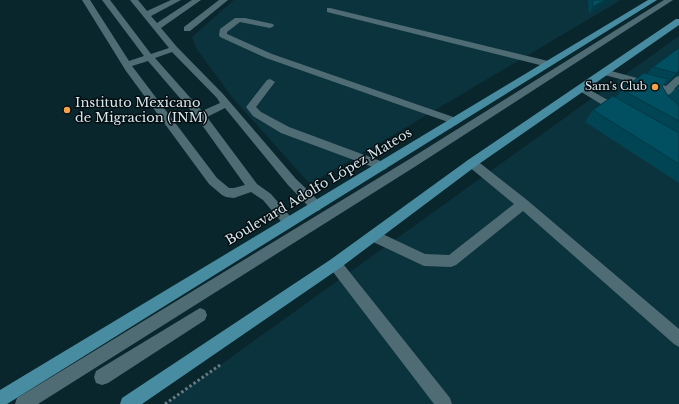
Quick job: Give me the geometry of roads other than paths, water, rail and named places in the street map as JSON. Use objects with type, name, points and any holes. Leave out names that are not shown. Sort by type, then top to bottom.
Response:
[{"type":"main road","name":"Boulevard Adolfo López Mateos","points":[[0,399],[653,0]]},
{"type":"main road","points":[[128,404],[335,264],[472,163],[679,21]]},
{"type":"street","points":[[86,0],[127,65],[219,188],[226,192],[234,193],[253,187]]},
{"type":"street","points":[[106,0],[149,57],[201,116],[253,187],[267,197],[289,222]]},
{"type":"street","points":[[146,15],[177,0]]},
{"type":"street","points":[[158,27],[197,0]]},
{"type":"street","points":[[188,29],[224,0]]},
{"type":"street","points":[[23,404],[399,171],[669,0]]},
{"type":"street","points":[[137,1],[146,15],[158,27],[174,49],[226,104],[292,182],[316,206]]},
{"type":"street","points":[[330,10],[548,64]]},
{"type":"street","points":[[270,26],[245,20],[238,20],[223,31],[223,34],[269,56],[455,121]]},
{"type":"street","points":[[127,65],[174,49]]},
{"type":"street","points":[[604,72],[667,89],[679,95]]},
{"type":"street","points":[[679,79],[659,98],[664,107],[679,118]]},
{"type":"street","points":[[237,117],[250,108],[270,82]]},
{"type":"street","points":[[581,88],[627,115]]},
{"type":"street","points":[[201,116],[226,104]]},
{"type":"street","points":[[250,108],[259,116],[285,130],[382,166]]},
{"type":"street","points":[[472,163],[523,204],[679,339]]},
{"type":"street","points":[[374,236],[424,260],[451,261],[523,204]]},
{"type":"street","points":[[335,264],[444,404]]},
{"type":"street","points":[[102,377],[200,315]]},
{"type":"place","name":"Sam's Club","points":[[655,87]]},
{"type":"place","name":"Instituto Mexicano de Migracion (INM)","points":[[67,110]]}]
